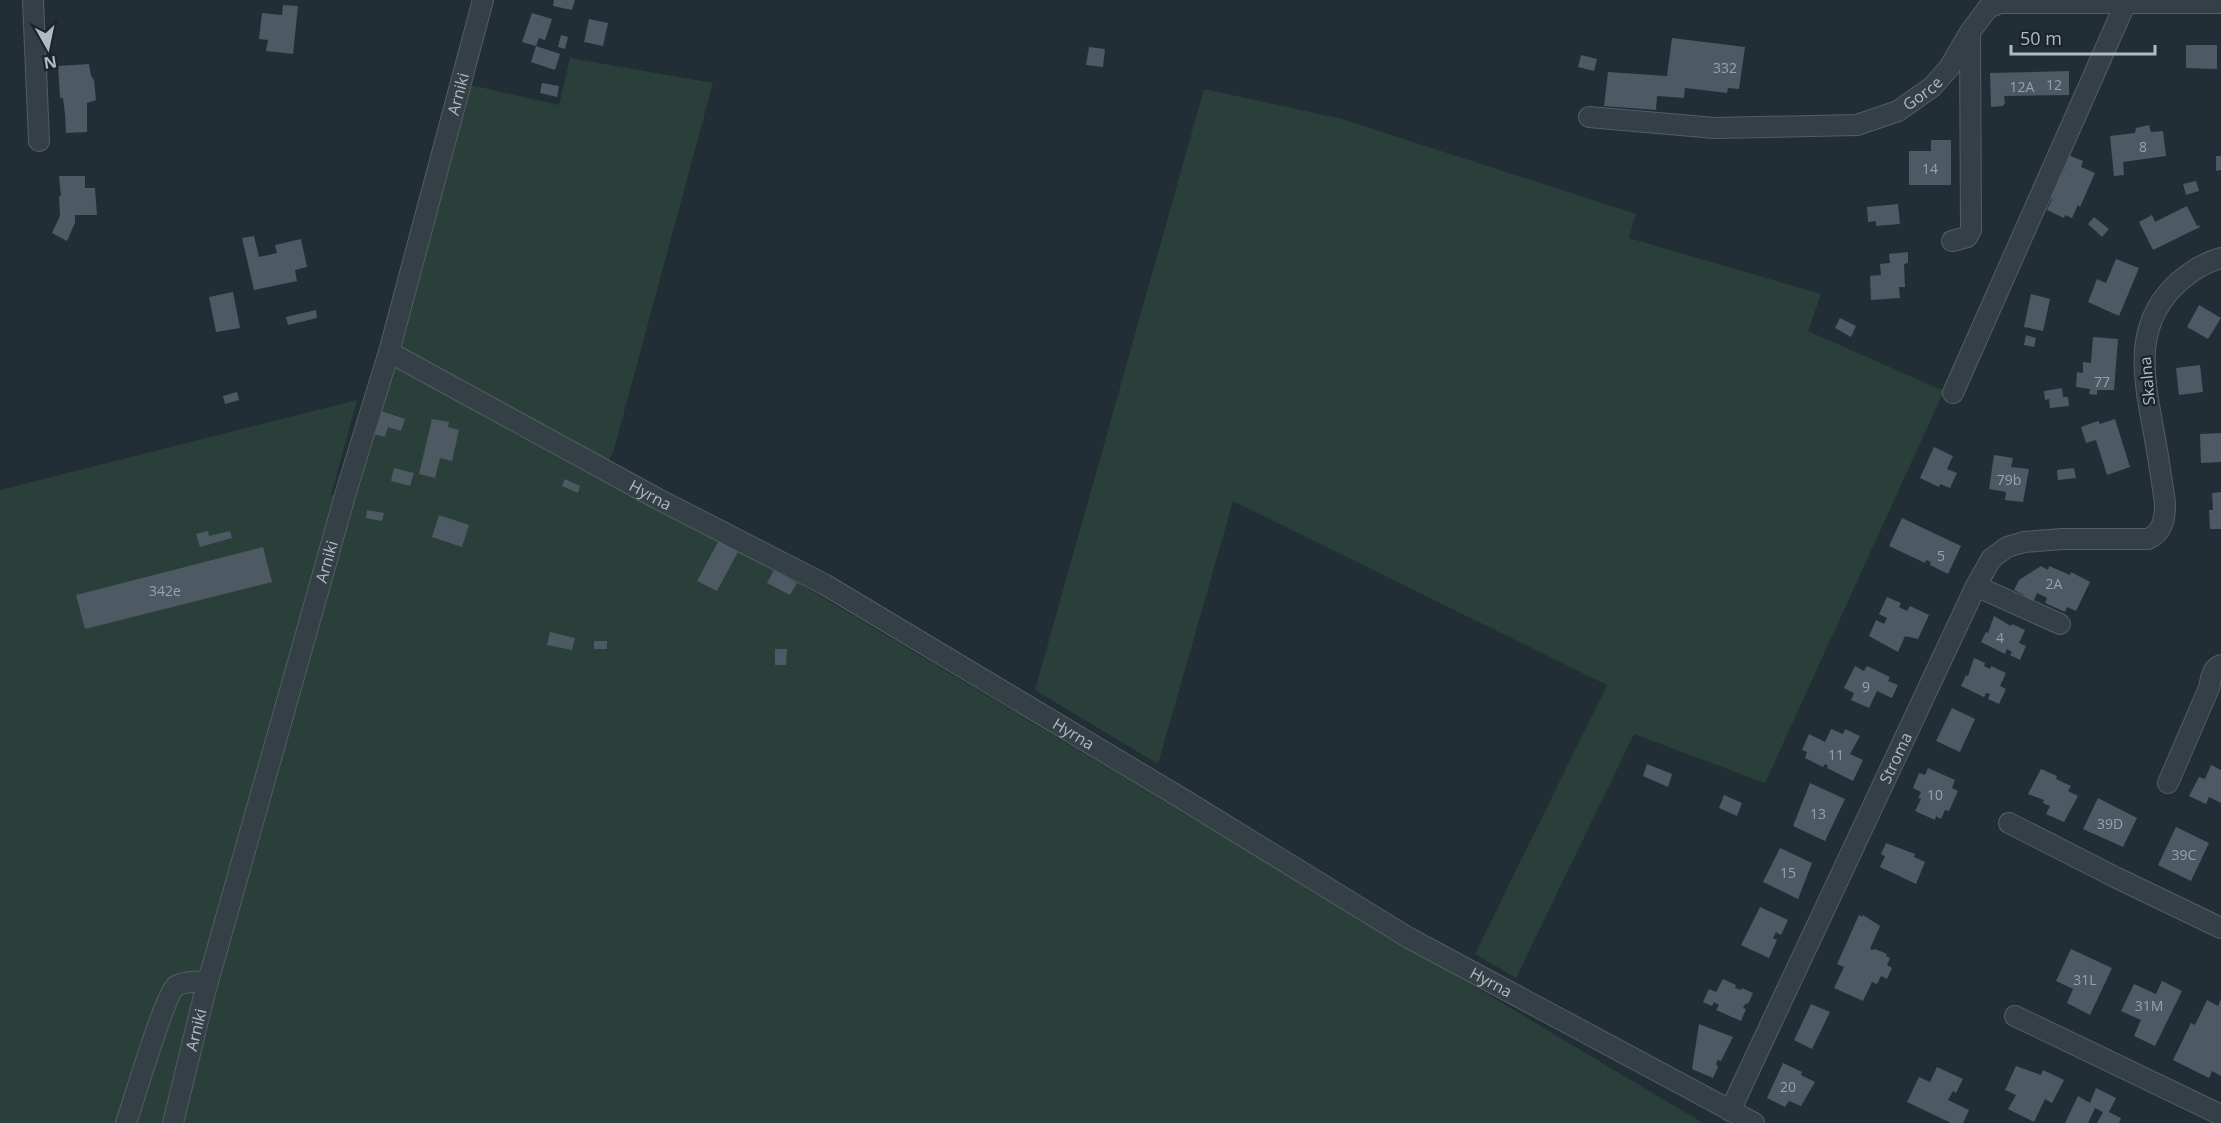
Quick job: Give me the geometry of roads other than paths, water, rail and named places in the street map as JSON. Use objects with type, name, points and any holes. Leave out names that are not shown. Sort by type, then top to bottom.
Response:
[{"type":"street","points":[[33,0],[39,141]]},
{"type":"street","name":"Arniki","points":[[173,1123],[208,981],[346,492],[389,352],[483,0]]},
{"type":"street","points":[[1953,393],[2126,2]]},
{"type":"street","name":"Gorce","points":[[1589,117],[1715,128],[1857,125],[1898,111],[1932,87],[1949,68],[1970,32],[1988,8],[2000,3],[2221,3]]},
{"type":"street","points":[[1952,241],[1967,237],[1971,230],[1970,32]]},
{"type":"street","name":"Skalna","points":[[2156,535],[2162,527],[2165,503],[2144,382],[2143,359],[2146,344],[2155,314],[2172,288],[2200,266],[2221,258]]},
{"type":"street","name":"Hyrna","points":[[389,352],[658,499],[824,584],[1166,788],[1409,938],[1754,1123]]},
{"type":"street","name":"Stroma","points":[[1730,1111],[1976,586],[1991,559],[2007,547],[2024,542],[2062,539],[2135,541],[2156,535]]},
{"type":"street","points":[[1976,586],[2060,624]]},
{"type":"street","points":[[2168,783],[2209,688],[2212,674],[2221,665]]},
{"type":"street","points":[[2009,823],[2221,928]]},
{"type":"street","points":[[126,1123],[172,990],[178,985],[208,981]]},
{"type":"street","points":[[2015,1016],[2221,1115]]}]
